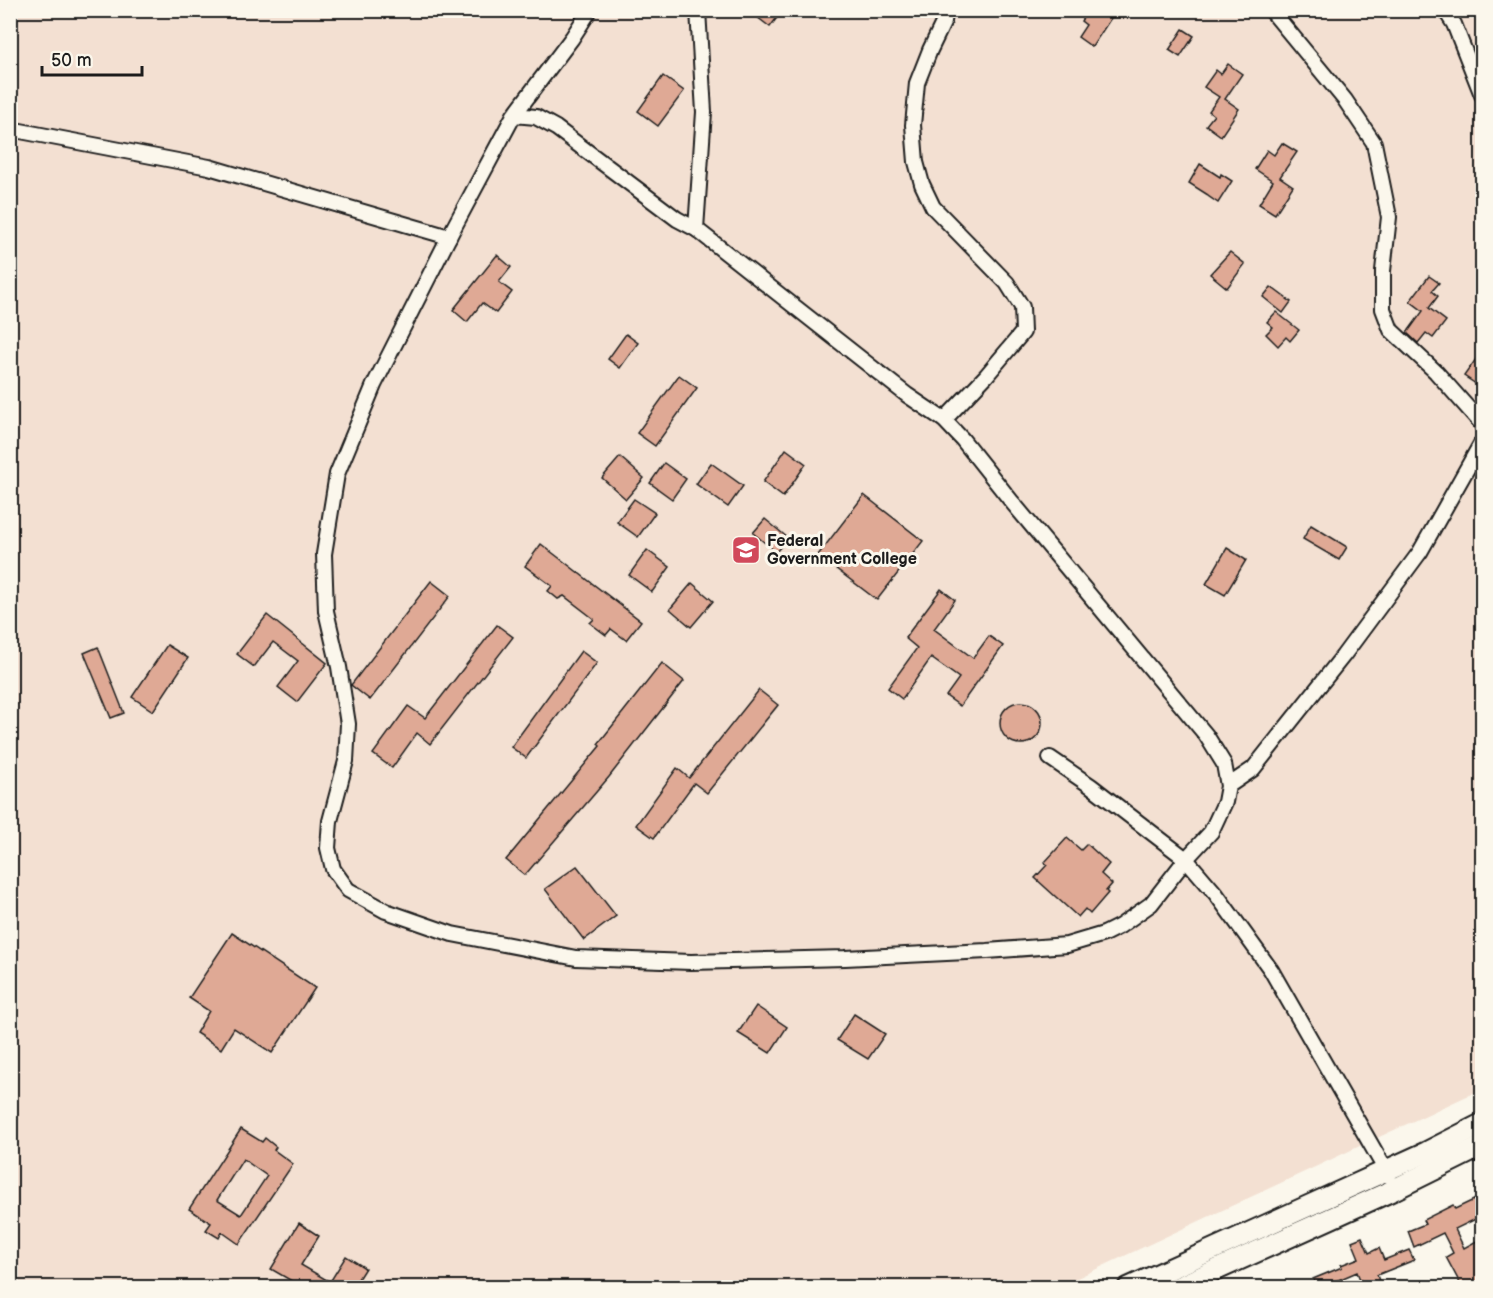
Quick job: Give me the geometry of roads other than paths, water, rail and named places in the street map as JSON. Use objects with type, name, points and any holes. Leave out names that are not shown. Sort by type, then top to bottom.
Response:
[{"type":"highway","points":[[1128,1287],[1387,1170],[1482,1124]]},
{"type":"highway","points":[[1176,1287],[1199,1283],[1482,1146]]},
{"type":"street","points":[[514,115],[536,117],[556,128],[677,219],[696,230],[907,395],[944,420],[1206,735],[1224,764],[1228,786],[1225,802],[1211,832],[1151,903],[1120,926],[1104,934],[1067,945],[845,958],[691,962],[576,958],[452,934],[386,911],[348,890],[333,869],[328,848],[330,821],[346,761],[348,724],[327,611],[324,554],[337,474],[374,385],[514,115],[591,10]]},
{"type":"street","points":[[696,230],[704,112],[698,10]]},
{"type":"street","points":[[944,420],[986,376],[1023,332],[1022,307],[1007,283],[933,207],[922,184],[916,162],[913,125],[917,83],[944,21],[946,10]]},
{"type":"street","points":[[1271,10],[1345,100],[1374,143],[1389,217],[1383,271],[1383,309],[1391,330],[1436,372],[1482,424]]},
{"type":"street","points":[[1445,10],[1454,24],[1482,95]]},
{"type":"street","points":[[10,129],[209,167],[449,237]]},
{"type":"street","points":[[1228,786],[1253,769],[1350,646],[1420,552],[1482,442]]},
{"type":"street","points":[[1050,758],[1091,786],[1186,859],[1216,894],[1271,970],[1387,1170],[1395,1189]]},
{"type":"place","name":"Federal Government College","points":[[746,550]]}]
